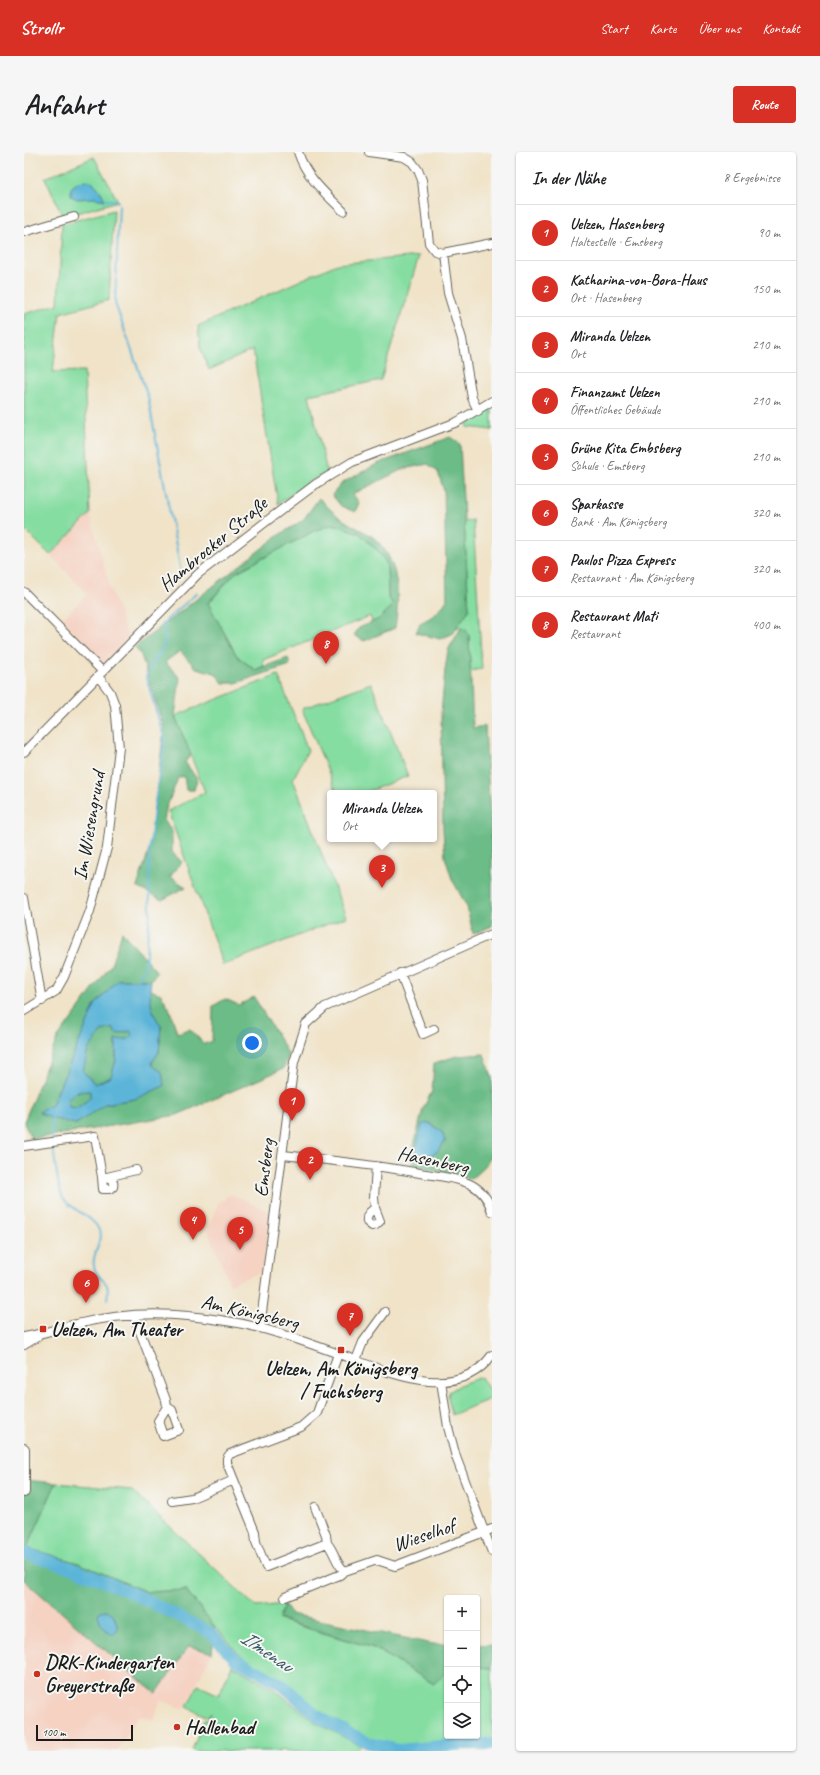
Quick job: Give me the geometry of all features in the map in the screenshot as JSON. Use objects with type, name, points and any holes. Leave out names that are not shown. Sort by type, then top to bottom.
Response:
[{"type":"main road","points":[[24,1449],[24,1492]]},
{"type":"street","points":[[298,152],[305,170],[343,211]]},
{"type":"street","points":[[369,152],[404,157],[412,162],[418,170],[422,180],[429,243],[434,251],[443,253],[492,243]]},
{"type":"street","points":[[24,232],[74,217]]},
{"type":"street","points":[[443,253],[448,293],[462,339],[472,398],[478,411]]},
{"type":"street","name":"Hambrocker Straße","points":[[24,752],[172,598],[204,569],[316,484],[352,462],[457,422],[478,411],[492,401]]},
{"type":"street","name":"Im Wiesengrund","points":[[24,592],[100,673],[115,705],[119,748],[107,848],[90,911],[64,977],[56,991],[24,1011]]},
{"type":"street","points":[[24,898],[42,1001]]},
{"type":"street","name":"Emsberg","points":[[260,1328],[294,1062],[306,1024],[325,1007],[492,934]]},
{"type":"street","points":[[400,973],[423,1034],[434,1029]]},
{"type":"street","points":[[24,1146],[95,1136],[104,1177],[136,1170]]},
{"type":"street","name":"Hasenberg","points":[[283,1155],[376,1166],[450,1178],[471,1185],[487,1199],[492,1212]]},
{"type":"street","name":"Hasenberg","points":[[375,1208],[374,1198],[376,1166]]},
{"type":"street","points":[[356,1360],[363,1342],[385,1312]]},
{"type":"street","points":[[134,1316],[166,1400],[167,1407]]},
{"type":"street","name":"Am Königsberg","points":[[24,1337],[78,1323],[134,1316],[188,1316],[260,1328],[403,1377],[441,1381],[458,1379],[472,1374],[481,1368],[492,1355]]},
{"type":"street","name":"Am Königsberg","points":[[24,1346],[43,1333]]},
{"type":"street","points":[[327,1543],[266,1568],[256,1542],[255,1532],[234,1480],[227,1458],[230,1454],[301,1427],[317,1413],[338,1354]]},
{"type":"street","points":[[441,1381],[448,1427],[456,1457],[492,1552]]},
{"type":"street","points":[[172,1501],[192,1498],[234,1480]]},
{"type":"street","points":[[315,1507],[326,1535],[327,1543],[333,1549],[340,1568],[345,1571]]},
{"type":"street","name":"Wieselhof","points":[[285,1597],[342,1574],[345,1571],[377,1560],[395,1566],[492,1528]]},
{"type":"shaded area","points":[[90,514],[110,588],[128,637],[103,663],[61,620],[87,594],[50,555]]},
{"type":"shaded area","points":[[232,1194],[271,1213],[261,1272],[230,1284],[207,1229],[219,1201],[224,1200],[225,1197]]},
{"type":"shaded area","points":[[24,1580],[156,1694],[189,1646],[212,1653],[184,1709],[161,1700],[153,1720],[138,1715],[118,1751],[24,1751]]},
{"type":"green space","points":[[94,157],[118,201],[63,217],[45,178]]},
{"type":"green space","points":[[114,210],[109,300],[60,313],[53,372],[84,371],[90,514],[50,555],[24,529],[24,314],[58,304],[62,224]]},
{"type":"green space","points":[[419,256],[381,380],[309,395],[327,472],[309,482],[278,504],[253,350],[209,370],[200,347],[198,326],[337,264]]},
{"type":"green space","points":[[492,409],[492,430],[467,427],[466,424]]},
{"type":"green space","points":[[450,437],[460,444],[469,610],[452,634],[440,639],[416,633],[420,623],[429,619],[435,614],[447,600],[444,491],[438,472],[428,464],[403,469],[353,494],[359,503],[355,512],[341,506],[332,495],[342,483],[377,464]]},
{"type":"green space","points":[[319,498],[339,517],[373,537],[389,556],[396,579],[397,591],[397,616],[395,628],[364,641],[354,635],[359,628],[379,619],[393,605],[388,596],[387,564],[379,552],[359,533],[333,524],[314,531],[235,573],[208,603],[237,656],[255,670],[288,658],[290,665],[236,683],[223,683],[215,673],[196,668],[180,651],[165,662],[180,678],[175,716],[191,755],[185,762],[197,779],[194,790],[186,790],[184,776],[178,778],[166,809],[164,822],[172,831],[172,852],[182,862],[170,877],[186,887],[162,900],[137,887],[150,847],[164,728],[141,655],[135,647],[279,535],[303,520]]},
{"type":"green space","points":[[473,520],[482,669],[470,671],[469,636],[461,628],[456,627],[469,610],[464,522]]},
{"type":"green space","points":[[333,524],[359,533],[379,552],[387,564],[388,596],[393,605],[379,619],[372,622],[370,616],[263,660],[264,666],[255,670],[237,656],[208,604],[235,573],[314,531]]},
{"type":"green space","points":[[461,628],[466,630],[469,636],[473,728],[485,726],[492,854],[492,926],[473,934],[467,907],[452,879],[445,857],[443,830],[441,713],[448,650]]},
{"type":"green space","points":[[278,675],[308,750],[293,779],[346,917],[223,965],[168,811],[205,792],[175,716]]},
{"type":"green space","points":[[371,683],[408,776],[372,790],[336,790],[302,709]]},
{"type":"green space","points":[[122,932],[157,972],[151,980],[118,980],[95,1005],[52,1105],[39,1113],[76,1124],[105,1104],[135,1099],[153,1066],[152,1062],[159,1052],[161,1026],[152,1009],[150,990],[161,994],[170,1010],[177,1033],[190,1029],[204,1044],[212,1041],[213,1006],[225,999],[239,1005],[254,997],[289,1055],[283,1069],[177,1115],[32,1139],[24,1122],[57,1039],[111,965]]},
{"type":"green space","points":[[113,1028],[116,1034],[131,1031],[132,1035],[128,1039],[116,1040],[116,1060],[111,1078],[95,1084],[83,1071],[88,1050],[102,1030]]},
{"type":"green space","points":[[484,1054],[492,1077],[492,1151],[486,1165],[471,1179],[412,1164],[412,1153],[423,1109],[432,1091],[434,1063],[457,1056]],"holes":[[[429,1123],[442,1132],[445,1141],[437,1152],[424,1157],[415,1152]]]},
{"type":"green space","points":[[90,1090],[90,1098],[77,1108],[69,1107],[67,1100],[77,1092]]},
{"type":"green space","points":[[481,1377],[492,1395],[492,1398],[452,1415],[448,1397],[449,1392],[462,1384]]},
{"type":"green space","points":[[24,1480],[56,1483],[27,1548],[78,1563],[147,1592],[186,1590],[215,1627],[212,1653],[189,1646],[156,1694],[24,1580]]},
{"type":"green space","points":[[56,1483],[131,1490],[256,1607],[284,1604],[279,1620],[374,1648],[434,1684],[444,1674],[444,1739],[480,1739],[480,1667],[492,1668],[492,1741],[464,1741],[402,1746],[371,1739],[324,1714],[285,1682],[241,1656],[215,1627],[186,1590],[147,1592],[78,1563],[27,1548]]},
{"type":"green space","points":[[284,1604],[291,1614],[433,1644],[444,1644],[444,1674],[434,1684],[374,1648],[279,1619]]},
{"type":"green space","points":[[480,1644],[492,1645],[492,1668],[480,1667]]},
{"type":"green space","points":[[232,1665],[274,1689],[315,1722],[361,1746],[356,1751],[286,1751],[283,1749],[278,1751],[192,1750],[204,1720],[208,1720],[211,1713],[208,1717],[187,1707],[198,1685],[219,1695]]},
{"type":"water","points":[[86,180],[93,183],[100,190],[105,200],[95,198],[77,199],[71,196],[71,188],[77,183]]},
{"type":"water","points":[[118,980],[151,980],[150,993],[152,1009],[161,1026],[159,1052],[152,1062],[153,1066],[162,1072],[164,1086],[135,1099],[105,1104],[76,1124],[51,1118],[39,1112],[52,1105],[95,1005]],"holes":[[[113,1028],[116,1034],[130,1031],[132,1035],[128,1039],[116,1040],[116,1060],[111,1077],[95,1084],[83,1071],[88,1050],[102,1031]],[[90,1091],[90,1098],[77,1108],[69,1107],[67,1100],[77,1092]]]},
{"type":"water","points":[[429,1123],[442,1132],[445,1141],[437,1152],[424,1157],[415,1152],[422,1124]]},
{"type":"water","points":[[107,1610],[114,1615],[118,1628],[115,1633],[109,1633],[101,1624],[98,1615],[100,1611]]},
{"type":"waterway","points":[[105,200],[115,200],[118,202]]},
{"type":"waterway","points":[[119,205],[115,303],[148,397],[181,572]]},
{"type":"waterway","points":[[138,981],[145,965],[150,912],[149,856],[154,808],[165,741],[146,677],[166,641],[162,624],[197,593]]},
{"type":"waterway","points":[[52,1117],[52,1141]]},
{"type":"waterway","points":[[53,1145],[55,1164],[62,1196],[65,1201],[93,1221],[100,1233],[94,1265],[97,1274],[107,1284],[107,1299]]},
{"type":"waterway","name":"Ilmenau","points":[[24,1553],[74,1569],[134,1594],[211,1633],[235,1659],[281,1684],[319,1717],[368,1743],[399,1750],[463,1744],[492,1744]]},
{"type":"place","name":"Restaurant Mati","points":[[326,664]]},
{"type":"place","name":"Miranda Uelzen","points":[[382,888]]},
{"type":"place","name":"Uelzen, Hasenberg","points":[[292,1121]]},
{"type":"place","name":"Katharina-von-Bora-Haus","points":[[310,1180]]},
{"type":"place","name":"Finanzamt Uelzen","points":[[193,1240]]},
{"type":"place","name":"Grüne Kita Embsberg","points":[[240,1250]]},
{"type":"place","name":"Sparkasse","points":[[86,1303]]},
{"type":"place","name":"Uelzen, Am Theater","points":[[43,1329]]},
{"type":"place","name":"Paulos Pizza Express","points":[[350,1336]]},
{"type":"place","name":"Uelzen, Am Königsberg / Fuchsberg","points":[[341,1350]]},
{"type":"place","name":"DRK-Kindergarten Greyerstraße","points":[[37,1674]]},
{"type":"place","name":"Hallenbad","points":[[177,1727]]}]
